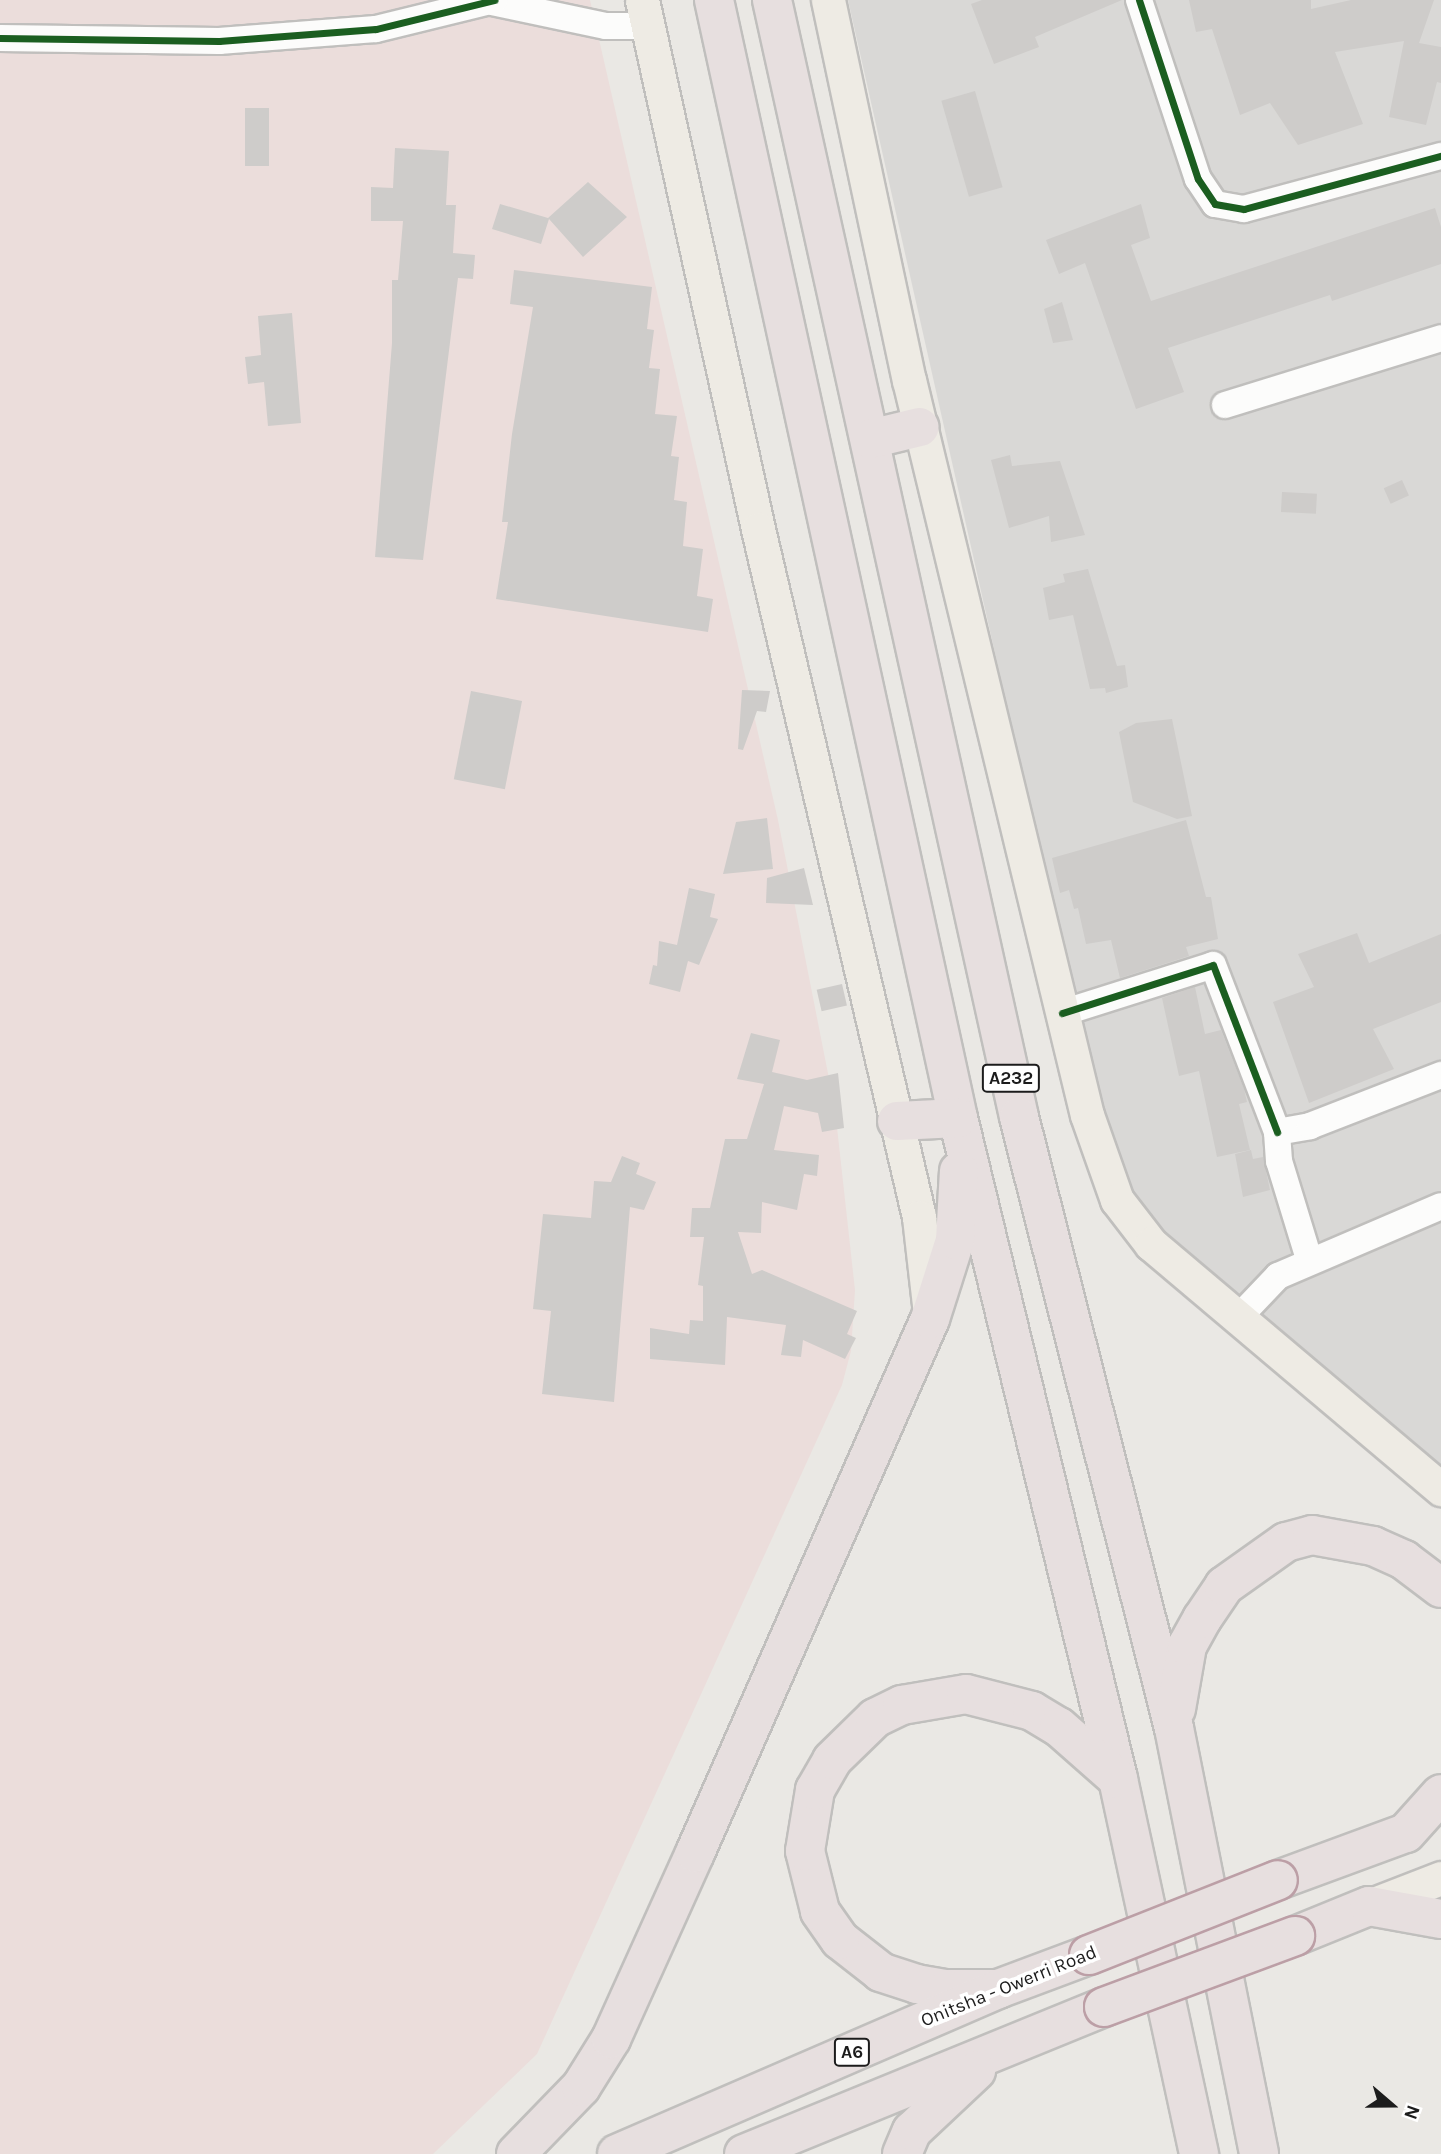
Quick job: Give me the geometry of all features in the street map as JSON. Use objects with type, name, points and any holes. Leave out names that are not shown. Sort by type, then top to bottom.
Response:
[{"type":"highway","name":"A232","points":[[715,0],[959,1124],[1118,1779],[1199,2154]]},
{"type":"highway","name":"A232","points":[[772,0],[1019,1117],[1174,1728],[1259,2154]]},
{"type":"highway","points":[[870,439],[920,427]]},
{"type":"highway","points":[[516,2154],[580,2087],[611,2039],[930,1319],[955,1240],[959,1124],[897,1121]]},
{"type":"highway","points":[[1174,1728],[1179,1676],[1187,1646],[1202,1619],[1224,1586],[1286,1542],[1312,1535],[1373,1546],[1404,1560],[1441,1588]]},
{"type":"highway","points":[[998,1989],[945,1989],[917,1984],[881,1972],[839,1940],[820,1912],[805,1851],[812,1799],[832,1760],[875,1718],[902,1705],[966,1694],[1032,1711],[1059,1727],[1118,1779]]},
{"type":"highway","points":[[1406,1833],[1441,1794]]},
{"type":"highway","name":"Onitsha - Owerri Road","points":[[617,2154],[998,1989],[1406,1833]]},
{"type":"highway","points":[[744,2154],[1104,2007],[1369,1906],[1441,1919]]},
{"type":"highway","points":[[902,2154],[912,2131],[937,2106],[967,2077],[1013,2046]]},
{"type":"highway","points":[[1237,2054],[1281,2154]]},
{"type":"main road","points":[[828,0],[920,427],[1087,1115],[1117,1200],[1151,1244],[1441,1489]]},
{"type":"main road","points":[[645,13],[767,570],[919,1217],[930,1319]]},
{"type":"main road","points":[[1406,1833],[1441,1819]]},
{"type":"main road","points":[[1369,1906],[1441,1878]]},
{"type":"street","points":[[1139,0],[1198,179],[1215,204],[1244,209],[1441,156]]},
{"type":"street","points":[[0,38],[219,41],[376,29],[493,1],[606,26],[645,13]]},
{"type":"street","points":[[1225,405],[1441,338]]},
{"type":"street","points":[[1062,1013],[1213,965],[1277,1132],[1279,1161],[1309,1259]]},
{"type":"street","points":[[1277,1132],[1310,1126],[1441,1075]]},
{"type":"street","points":[[1238,1318],[1278,1276],[1309,1259],[1441,1206]]},
{"type":"shaded area","points":[[0,0],[590,0],[778,820],[835,1109],[855,1290],[851,1351],[842,1385],[537,2054],[433,2154],[0,2154]]},
{"type":"shaded area","points":[[848,0],[1441,0],[1441,1470],[1164,1238],[1133,1202],[1116,1162],[1082,1040]]},
{"type":"building","points":[[982,0],[1122,0],[1035,37],[1039,47],[994,64],[971,4]]},
{"type":"building","points":[[1189,0],[1311,0],[1311,9],[1351,0],[1434,0],[1419,43],[1441,47],[1441,83],[1437,82],[1426,125],[1389,117],[1404,41],[1335,52],[1363,124],[1298,145],[1270,103],[1240,115],[1212,29],[1196,32]]},
{"type":"building","points":[[975,91],[1003,187],[969,197],[941,101]]},
{"type":"building","points":[[245,108],[269,108],[269,166],[245,166]]},
{"type":"building","points":[[395,148],[449,151],[446,205],[456,205],[453,253],[475,255],[473,279],[458,278],[423,560],[375,557],[392,343],[392,280],[398,280],[403,221],[371,221],[371,187],[393,188]]},
{"type":"building","points":[[588,182],[627,217],[583,257],[549,219],[541,244],[492,229],[500,204],[548,218]]},
{"type":"building","points":[[1141,204],[1150,238],[1131,245],[1151,301],[1435,208],[1441,227],[1441,264],[1332,301],[1330,295],[1168,348],[1184,392],[1136,409],[1085,263],[1059,274],[1046,240]]},
{"type":"building","points":[[514,270],[652,287],[647,329],[654,330],[649,368],[660,369],[655,414],[677,416],[671,456],[679,457],[674,500],[687,502],[683,546],[703,549],[697,596],[713,599],[708,632],[496,599],[508,522],[502,522],[512,434],[533,307],[510,304]]},
{"type":"building","points":[[1062,302],[1073,340],[1053,343],[1044,309]]},
{"type":"building","points":[[292,313],[301,423],[268,426],[264,382],[248,384],[245,357],[261,355],[258,316]]},
{"type":"building","points":[[1010,455],[1012,466],[1060,461],[1085,535],[1051,542],[1049,516],[1009,528],[991,460]]},
{"type":"building","points":[[1402,480],[1409,496],[1391,504],[1384,488]]},
{"type":"building","points":[[1282,492],[1317,494],[1316,514],[1281,512]]},
{"type":"building","points":[[1088,569],[1117,666],[1125,665],[1128,687],[1106,693],[1105,688],[1090,689],[1073,615],[1049,620],[1043,588],[1065,582],[1063,574]]},
{"type":"building","points":[[742,690],[770,691],[766,712],[757,711],[743,750],[738,749]]},
{"type":"building","points":[[471,691],[522,701],[505,789],[454,779]]},
{"type":"building","points":[[1172,719],[1192,816],[1177,819],[1133,802],[1119,732],[1136,723]]},
{"type":"building","points":[[767,818],[773,869],[723,874],[736,822]]},
{"type":"building","points":[[1186,820],[1206,897],[1211,897],[1218,939],[1186,947],[1189,956],[1120,978],[1111,940],[1086,944],[1078,908],[1074,909],[1069,890],[1060,893],[1052,858]]},
{"type":"building","points":[[804,868],[813,905],[766,903],[767,878]]},
{"type":"building","points":[[689,888],[715,894],[710,917],[718,919],[699,965],[688,961],[680,992],[649,984],[653,965],[657,966],[659,941],[677,945]]},
{"type":"building","points":[[1357,933],[1369,963],[1441,934],[1441,1002],[1373,1029],[1394,1069],[1309,1103],[1273,1002],[1314,987],[1298,954]]},
{"type":"building","points":[[842,984],[847,1005],[822,1011],[817,990]]},
{"type":"building","points":[[1195,987],[1205,1034],[1221,1030],[1244,1089],[1247,1102],[1239,1104],[1250,1150],[1217,1157],[1199,1071],[1179,1076],[1162,998]]},
{"type":"building","points":[[751,1033],[780,1040],[772,1072],[807,1080],[838,1073],[844,1128],[822,1132],[818,1113],[784,1106],[774,1150],[819,1155],[817,1176],[804,1174],[797,1210],[762,1202],[761,1233],[738,1232],[752,1274],[762,1270],[857,1311],[847,1334],[856,1338],[845,1359],[803,1340],[801,1357],[781,1355],[786,1325],[727,1317],[725,1365],[650,1359],[650,1328],[689,1334],[690,1320],[703,1321],[703,1286],[698,1285],[704,1237],[690,1237],[692,1208],[710,1208],[725,1139],[747,1139],[764,1084],[737,1079]]},
{"type":"building","points":[[1251,1150],[1253,1159],[1263,1157],[1270,1190],[1243,1197],[1235,1154]]},
{"type":"building","points":[[622,1156],[640,1163],[636,1174],[656,1182],[644,1210],[630,1207],[614,1402],[542,1394],[551,1311],[533,1309],[543,1214],[591,1218],[594,1181],[611,1182]]},
{"type":"cycle path","points":[[0,38],[219,41],[376,29],[494,0]]},
{"type":"cycle path","points":[[1139,0],[1198,179],[1215,204],[1244,209],[1441,156]]},
{"type":"cycle path","points":[[1062,1013],[1213,965],[1277,1132]]}]
